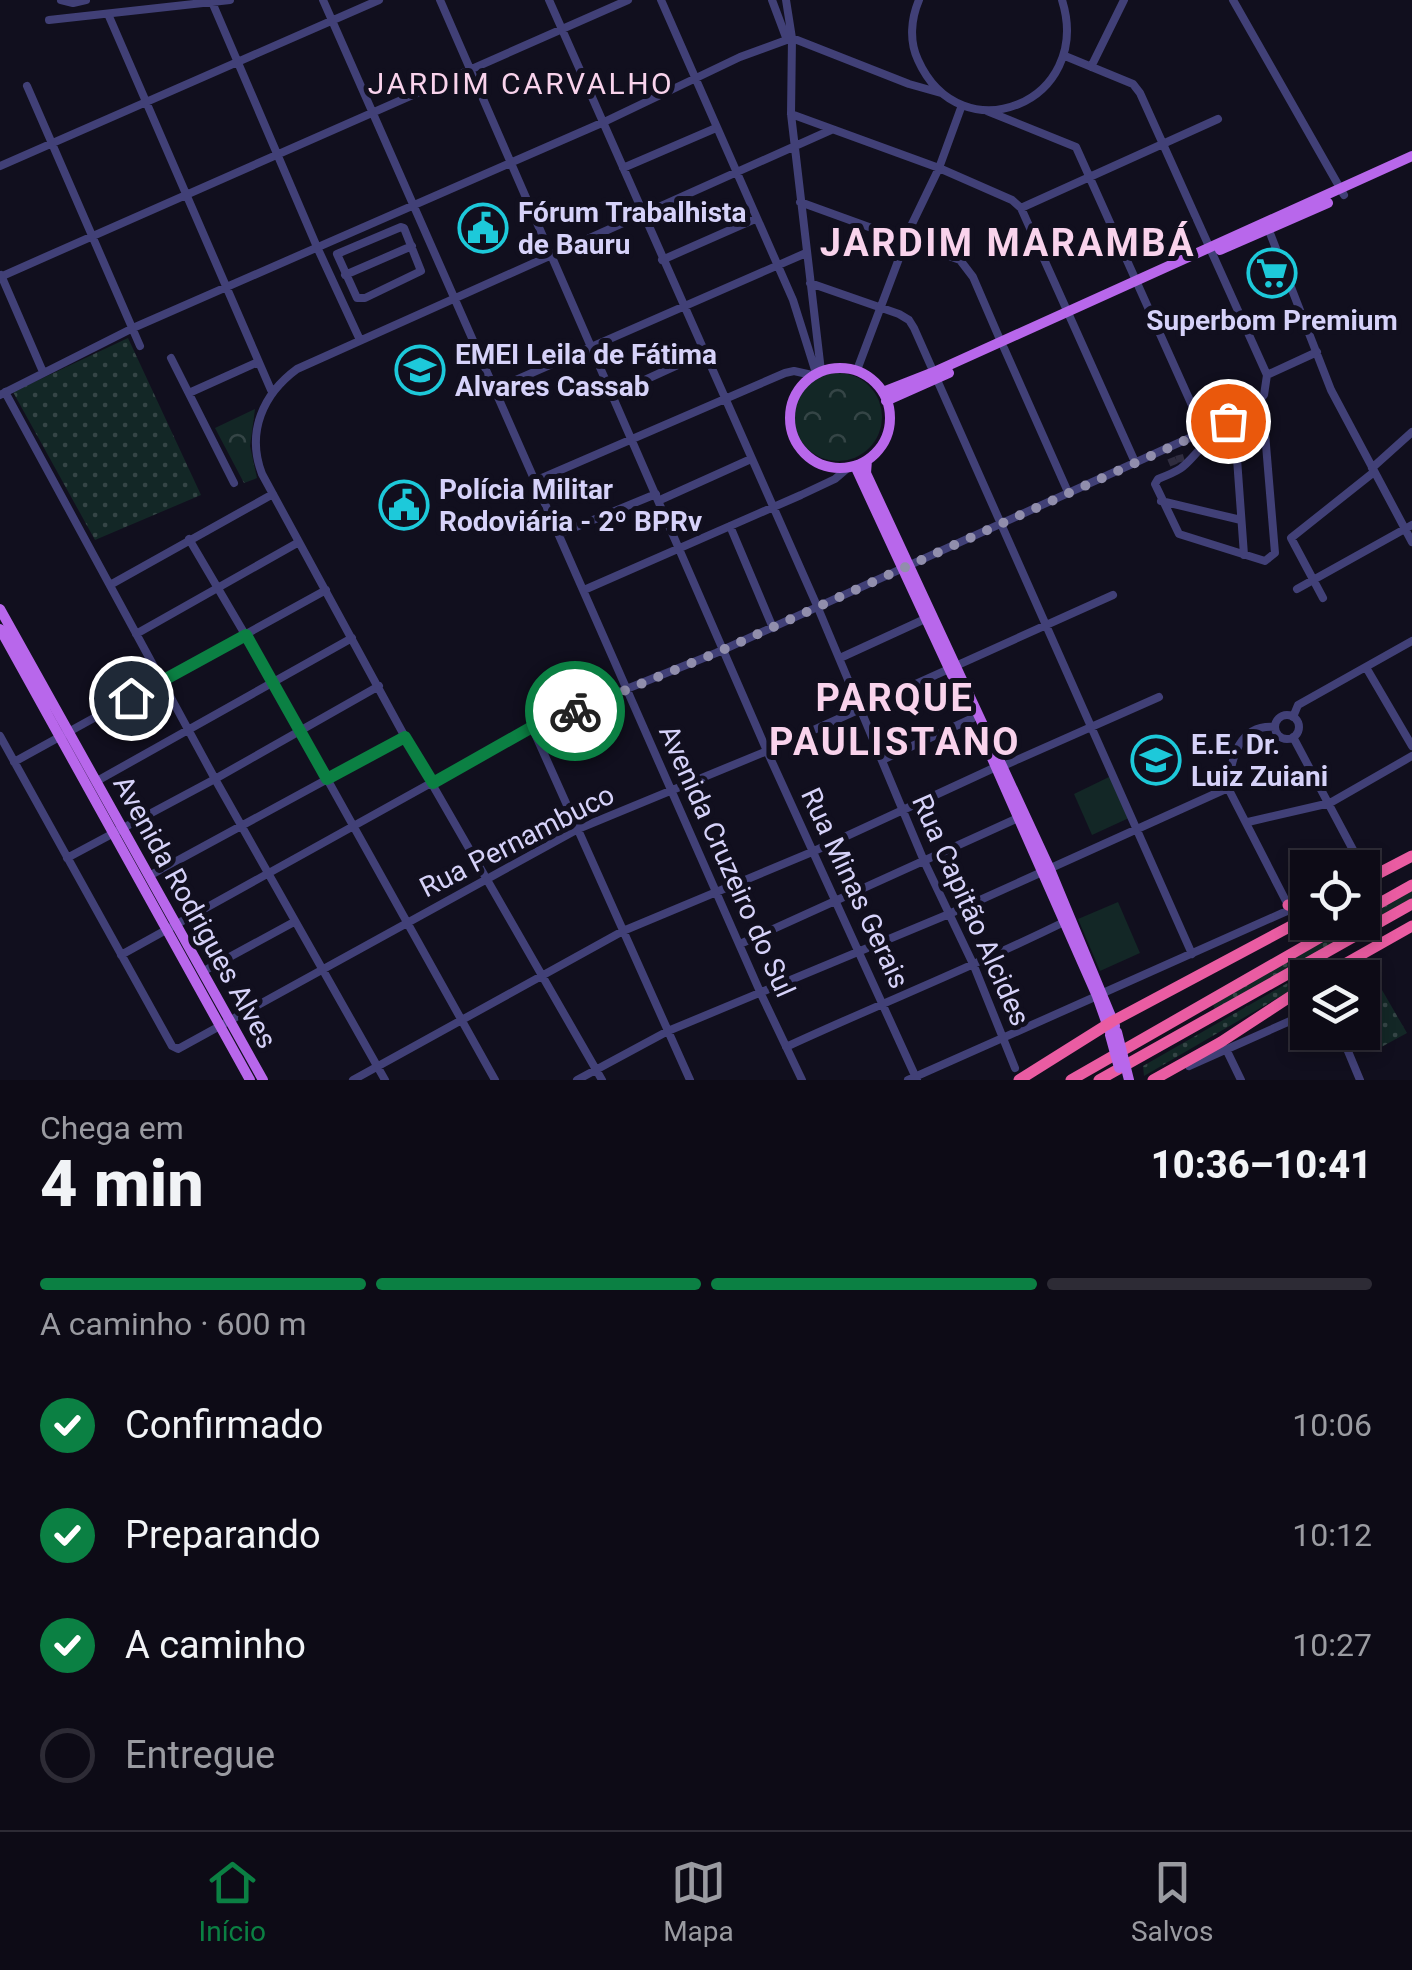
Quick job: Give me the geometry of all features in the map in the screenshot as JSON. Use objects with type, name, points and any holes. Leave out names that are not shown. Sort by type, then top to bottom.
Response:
[{"type":"highway","points":[[1380,872],[1412,856]]},
{"type":"highway","points":[[1380,904],[1412,885]]},
{"type":"highway","points":[[1100,1080],[1412,904]]},
{"type":"highway","points":[[1352,960],[1412,926]]},
{"type":"highway","points":[[1017,1074],[1112,1028],[1290,928]]},
{"type":"highway","points":[[1072,1080],[1315,940]]},
{"type":"highway","points":[[1155,1080],[1290,998]]},
{"type":"main road","points":[[885,397],[1412,159]]},
{"type":"main road","points":[[844,367],[857,370],[868,376],[885,397],[888,431],[884,442],[867,460],[852,466],[822,465],[800,448],[793,436],[790,423],[794,396],[816,373],[844,367]]},
{"type":"main road","points":[[867,460],[866,472],[925,619],[999,767],[1064,922],[1100,994]]},
{"type":"main road","points":[[852,466],[904,566],[1045,869],[1100,994],[1126,1080]]},
{"type":"main road","name":"Avenida Rodrigues Alves","points":[[0,609],[7,641]]},
{"type":"main road","name":"Avenida Rodrigues Alves","points":[[0,629],[97,781],[119,830],[149,876],[170,926],[202,972],[250,1080]]},
{"type":"main road","name":"Avenida Rodrigues Alves","points":[[66,734],[225,1024],[263,1080]]},
{"type":"street","points":[[61,0],[86,0]]},
{"type":"street","points":[[49,20],[230,0]]},
{"type":"street","name":"Avenida Cruzeiro do Sul","points":[[323,0],[802,1080]]},
{"type":"street","points":[[0,166],[379,0]]},
{"type":"street","name":"Rua Minas Gerais","points":[[440,0],[914,1079]]},
{"type":"street","name":"Rua Capitão Alcides","points":[[550,0],[840,658],[924,861],[974,966],[1017,1074]]},
{"type":"street","points":[[43,372],[1,276],[628,0]]},
{"type":"street","points":[[661,0],[801,321],[816,373]]},
{"type":"street","points":[[772,0],[789,39]]},
{"type":"street","points":[[786,0],[791,114],[816,373]]},
{"type":"street","points":[[906,0],[918,2],[912,28],[914,52],[924,75],[941,93],[962,106],[987,110],[1076,147],[1204,432]]},
{"type":"street","points":[[987,110],[1012,108],[1035,97],[1053,79],[1065,56],[1068,37],[1062,0]]},
{"type":"street","points":[[1234,0],[1343,192]]},
{"type":"street","points":[[1091,67],[1121,1]]},
{"type":"street","points":[[212,2],[316,247],[360,340]]},
{"type":"street","points":[[108,14],[272,390]]},
{"type":"street","points":[[384,1080],[2,393],[133,328],[789,39],[941,93]]},
{"type":"street","points":[[0,736],[121,955],[532,727],[773,628],[1252,410],[1264,394],[1267,375],[1133,84],[1065,56]]},
{"type":"street","points":[[27,86],[140,346]]},
{"type":"street","points":[[857,370],[962,106]]},
{"type":"street","points":[[791,114],[940,168],[1012,200],[1021,208],[1135,462]]},
{"type":"street","points":[[1021,208],[1218,119]]},
{"type":"street","points":[[623,168],[716,128]]},
{"type":"street","points":[[602,1080],[405,737],[273,494],[258,462],[258,428],[272,390],[297,369],[832,130]]},
{"type":"street","points":[[800,202],[960,260],[1068,492]]},
{"type":"street","points":[[662,260],[755,219]]},
{"type":"street","points":[[1267,226],[1350,430],[1408,527],[1412,542]]},
{"type":"street","points":[[400,227],[404,228],[421,266],[419,273],[360,300],[345,275],[337,256],[340,252],[400,227]]},
{"type":"street","points":[[345,275],[412,246]]},
{"type":"street","points":[[495,390],[806,253]]},
{"type":"street","points":[[810,283],[909,320],[1192,954]]},
{"type":"street","points":[[338,294],[351,288]]},
{"type":"street","points":[[1267,375],[1316,352]]},
{"type":"street","points":[[614,394],[704,353]]},
{"type":"street","points":[[171,358],[234,483]]},
{"type":"street","points":[[188,393],[258,362]]},
{"type":"street","points":[[535,481],[789,372],[816,373]]},
{"type":"street","points":[[1257,423],[1265,432],[1275,553],[1265,561],[1179,534],[1156,484],[1177,463],[1190,465],[1202,447],[1235,430],[1257,423]]},
{"type":"street","points":[[1235,430],[1244,555]]},
{"type":"street","points":[[1323,598],[1291,538],[1412,432]]},
{"type":"street","points":[[1170,447],[1177,463]]},
{"type":"street","points":[[559,534],[751,460]]},
{"type":"street","points":[[584,590],[774,507],[852,466]]},
{"type":"street","points":[[110,585],[273,494]]},
{"type":"street","points":[[1161,501],[1242,520]]},
{"type":"street","points":[[730,526],[773,628]]},
{"type":"street","points":[[1297,589],[1408,527]]},
{"type":"street","points":[[188,539],[219,587],[496,1080]]},
{"type":"street","points":[[136,634],[299,542]]},
{"type":"street","points":[[14,762],[326,590]]},
{"type":"street","name":"Rua Pernambuco","points":[[121,955],[172,1046],[180,1048],[578,829],[767,751],[1114,596]]},
{"type":"street","points":[[840,658],[925,619]]},
{"type":"street","points":[[97,781],[352,638]]},
{"type":"street","points":[[1293,717],[1298,705],[1412,641]]},
{"type":"street","points":[[1367,669],[1412,746]]},
{"type":"street","points":[[67,858],[215,780],[379,686]]},
{"type":"street","points":[[353,1080],[623,930],[812,852],[1159,697]]},
{"type":"street","points":[[1275,727],[1281,717],[1293,717]]},
{"type":"street","points":[[1293,717],[1299,726],[1293,737]]},
{"type":"street","points":[[882,760],[973,718]]},
{"type":"street","points":[[914,1079],[1002,1036],[1282,916],[1288,904],[1228,788],[1244,736],[1259,726],[1275,727]]},
{"type":"street","points":[[532,727],[690,1080]]},
{"type":"street","points":[[1275,727],[1280,737],[1293,737]]},
{"type":"street","points":[[149,876],[405,737]]},
{"type":"street","points":[[1293,737],[1352,850]]},
{"type":"street","points":[[1248,822],[1330,802],[1412,756]]},
{"type":"street","points":[[577,1080],[668,1031],[949,914],[1228,788]]},
{"type":"street","points":[[740,944],[1018,818]]},
{"type":"street","points":[[202,972],[294,922]]},
{"type":"street","points":[[786,1047],[974,966],[1064,922]]},
{"type":"street","points":[[1155,1080],[1290,1021]]},
{"type":"street","points":[[1226,1049],[1241,1080]]},
{"type":"street","points":[[1348,1050],[1360,1080]]},
{"type":"green space","points":[[128,338],[201,495],[95,540],[13,392]]},
{"type":"green space","points":[[838,373],[863,380],[875,392],[882,417],[875,442],[863,454],[838,461],[813,454],[801,442],[794,417],[801,392],[813,380]]},
{"type":"green space","points":[[255,409],[250,446],[257,478],[244,483],[215,428]]},
{"type":"green space","points":[[1111,776],[1129,818],[1092,835],[1074,794]]},
{"type":"green space","points":[[1412,889],[1412,899],[1380,917],[1380,907]]},
{"type":"green space","points":[[1118,902],[1140,953],[1100,971],[1078,919]]},
{"type":"green space","points":[[1321,940],[1340,940],[1305,960],[1290,960],[1290,968],[1215,1011],[1212,1001]]},
{"type":"green space","points":[[1290,982],[1290,991],[1144,1076],[1143,1066]]},
{"type":"green space","points":[[1380,987],[1407,1033],[1380,1048]]},
{"type":"tunnel","points":[[1179,455],[1181,462]]},
{"type":"tunnel","points":[[1171,458],[1174,465]]},
{"type":"way so far","points":[[575,711],[818,608],[1228,421]]},
{"type":"place","name":"Fórum Trabalhista de Bauru","points":[[483,228]]},
{"type":"place","name":"Superbom Premium","points":[[1272,273]]},
{"type":"place","name":"EMEI Leila de Fátima Alvares Cassab","points":[[420,370]]},
{"type":"place","name":"Polícia Militar Rodoviária - 2º BPRv","points":[[404,505]]},
{"type":"place","name":"E.E. Dr. Luiz Zuiani","points":[[1156,760]]},
{"type":"district","name":"JARDIM CARVALHO","points":[[521,83]]},
{"type":"district","name":"JARDIM MARAMBÁ","points":[[1008,243]]},
{"type":"district","name":"PARQUE PAULISTANO","points":[[895,720]]},
{"type":"route","points":[[131,698],[246,635],[327,779],[405,737],[433,783],[532,727],[575,711]]}]
